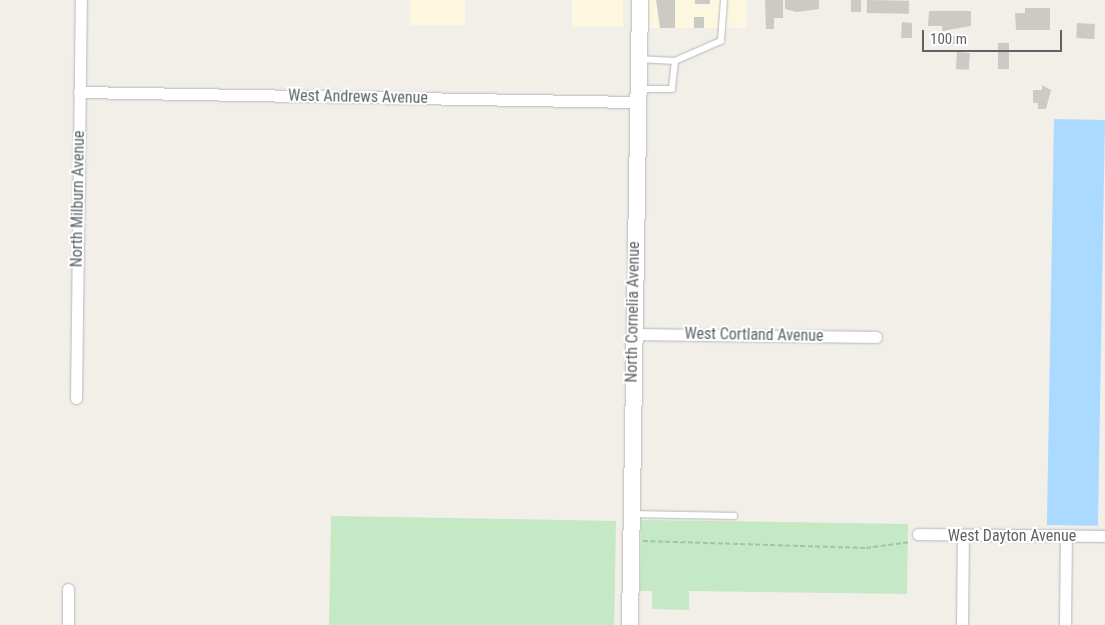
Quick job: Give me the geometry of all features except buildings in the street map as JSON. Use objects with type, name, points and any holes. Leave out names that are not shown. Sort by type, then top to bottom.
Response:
[{"type":"street","name":"North Milburn Avenue","points":[[76,398],[81,0]]},
{"type":"street","name":"North Cornelia Avenue","points":[[630,625],[633,334],[640,0]]},
{"type":"street","name":"West Andrews Avenue","points":[[79,92],[637,95]]},
{"type":"street","name":"West Cortland Avenue","points":[[633,334],[876,337]]},
{"type":"street","name":"West Dayton Avenue","points":[[918,534],[963,536],[1105,536]]},
{"type":"street","points":[[1065,625],[1066,535]]},
{"type":"street","points":[[962,625],[963,536]]},
{"type":"street","points":[[68,590],[68,625]]},
{"type":"lane","points":[[638,59],[675,62],[721,41],[724,0]]},
{"type":"lane","points":[[637,95],[672,89],[675,62]]},
{"type":"lane","points":[[631,514],[734,516]]},
{"type":"path","points":[[631,540],[866,548],[912,542],[918,534]]},
{"type":"shaded area","points":[[410,0],[465,0],[465,25],[410,25]]},
{"type":"shaded area","points":[[572,0],[623,0],[623,27],[572,27]]},
{"type":"shaded area","points":[[648,0],[746,0],[746,28],[648,28]]},
{"type":"green space","points":[[331,516],[616,521],[614,625],[329,625]]},
{"type":"green space","points":[[641,520],[908,524],[907,594],[689,591],[689,610],[652,609],[652,591],[640,591]]},
{"type":"water","points":[[1054,119],[1105,120],[1098,526],[1047,525]]}]
